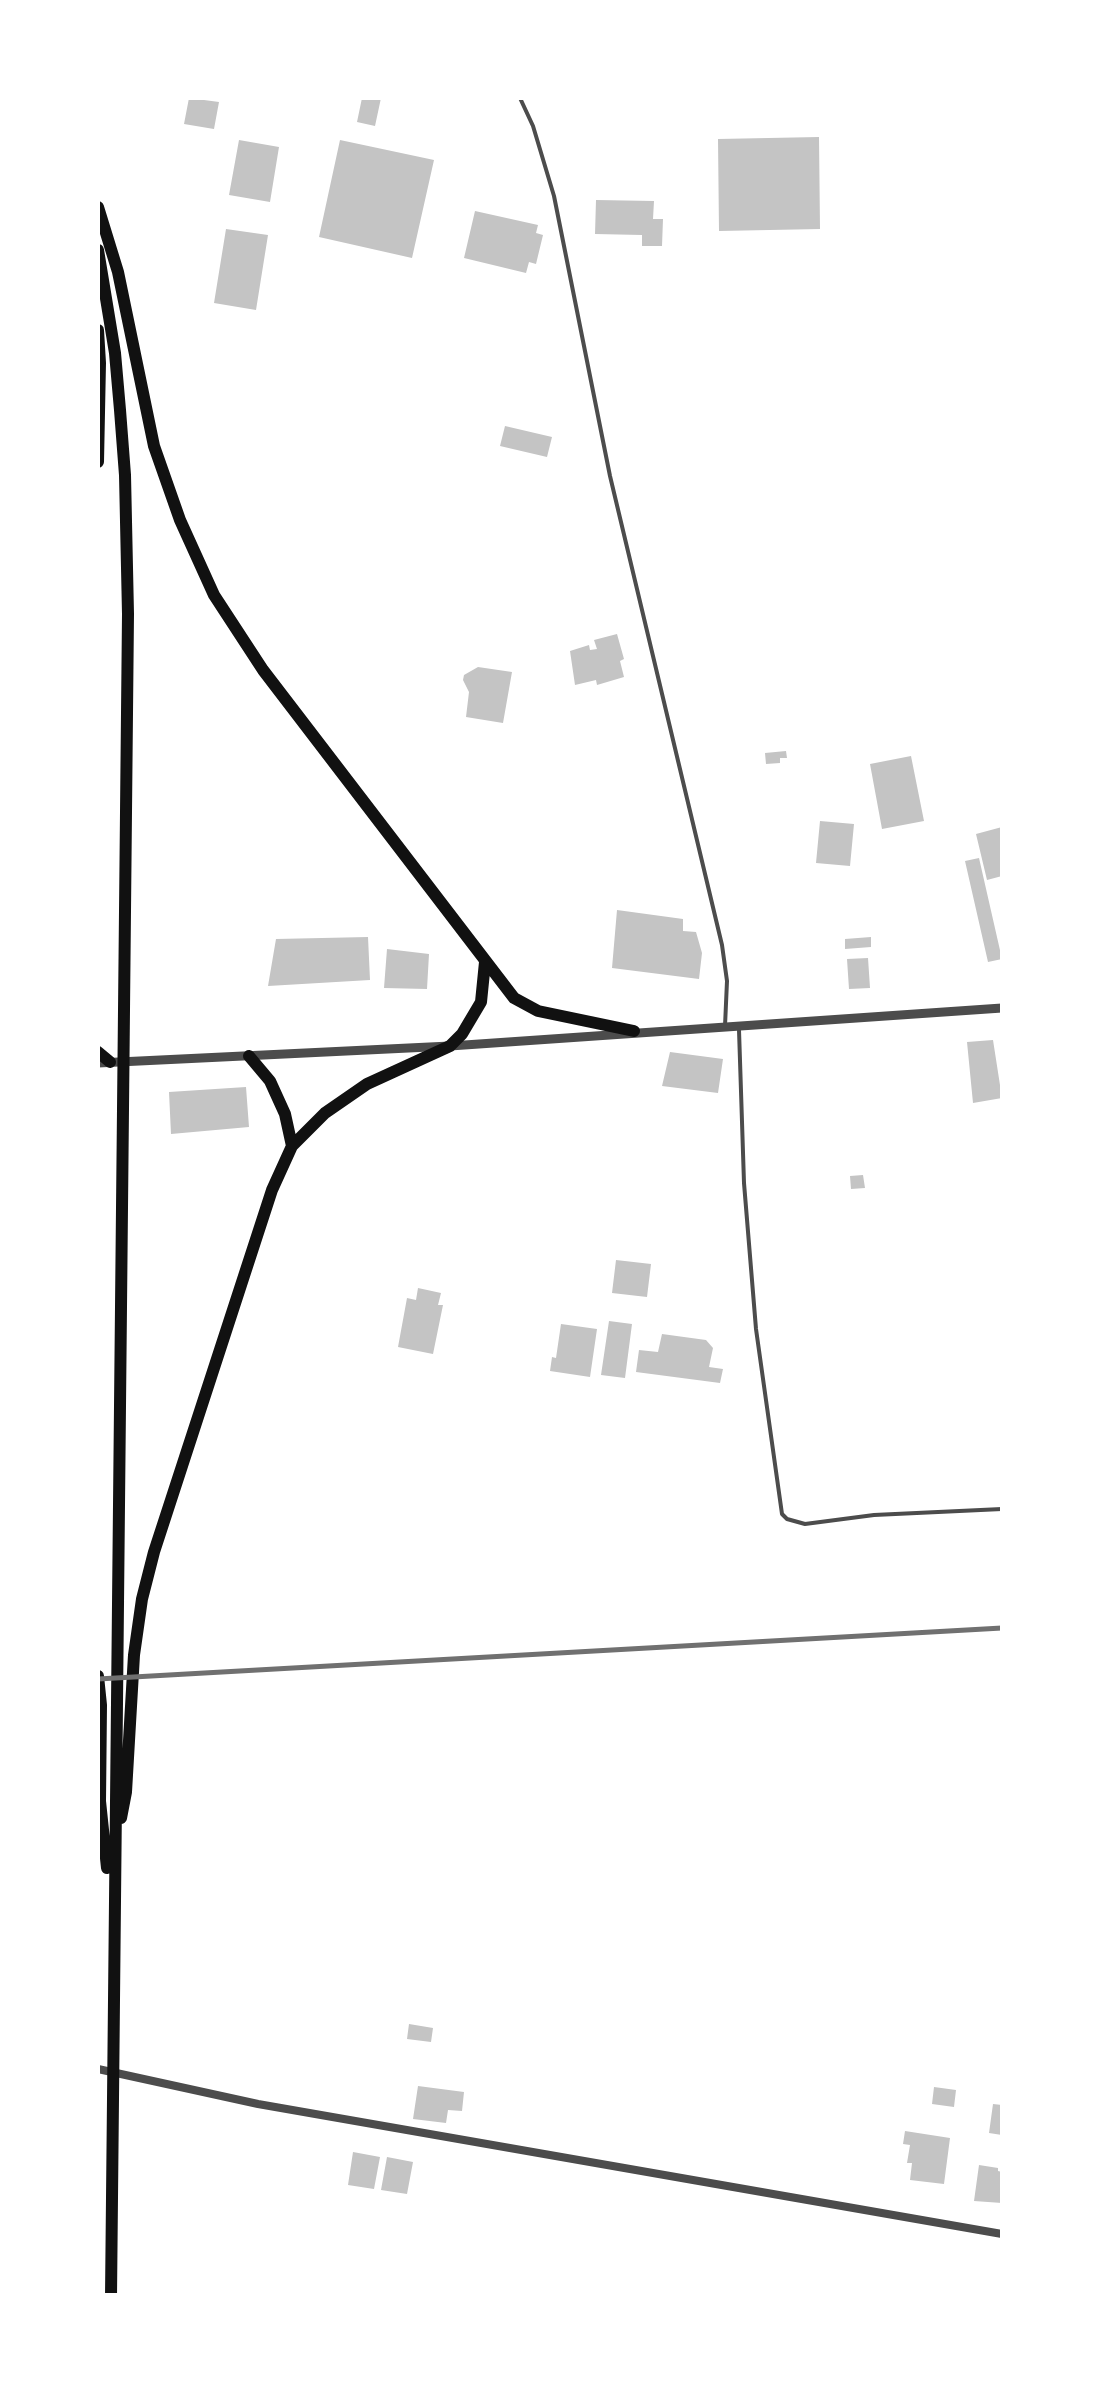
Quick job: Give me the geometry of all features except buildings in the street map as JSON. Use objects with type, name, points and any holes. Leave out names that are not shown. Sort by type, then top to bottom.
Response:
[{"type":"highway","points":[[98,208],[118,272],[154,446],[180,520],[214,594],[263,670],[514,998],[538,1011],[634,1031]]},
{"type":"highway","points":[[98,250],[115,352],[125,476],[128,614],[110,2296]]},
{"type":"highway","points":[[98,330],[98,462]]},
{"type":"highway","points":[[114,1936],[100,1801],[116,1705],[134,1655],[154,1552],[272,1190],[292,1146],[325,1113],[367,1084],[450,1046],[474,1020],[481,1002],[485,962]]},
{"type":"highway","points":[[98,1052],[104,1063]]},
{"type":"highway","points":[[249,1056],[270,1081],[285,1114],[292,1146]]},
{"type":"highway","points":[[98,1676],[116,1705]]},
{"type":"street","points":[[104,1063],[450,1046],[1002,1008]]},
{"type":"street","points":[[98,2070],[294,2110],[1002,2234]]},
{"type":"lane","points":[[520,98],[534,126],[554,196],[610,476],[722,945],[728,981],[726,1026]]},
{"type":"lane","points":[[738,1025],[744,1183],[756,1329],[782,1514],[806,1524],[874,1515],[1002,1509]]},
{"type":"railway","points":[[98,1679],[1002,1628]]}]
